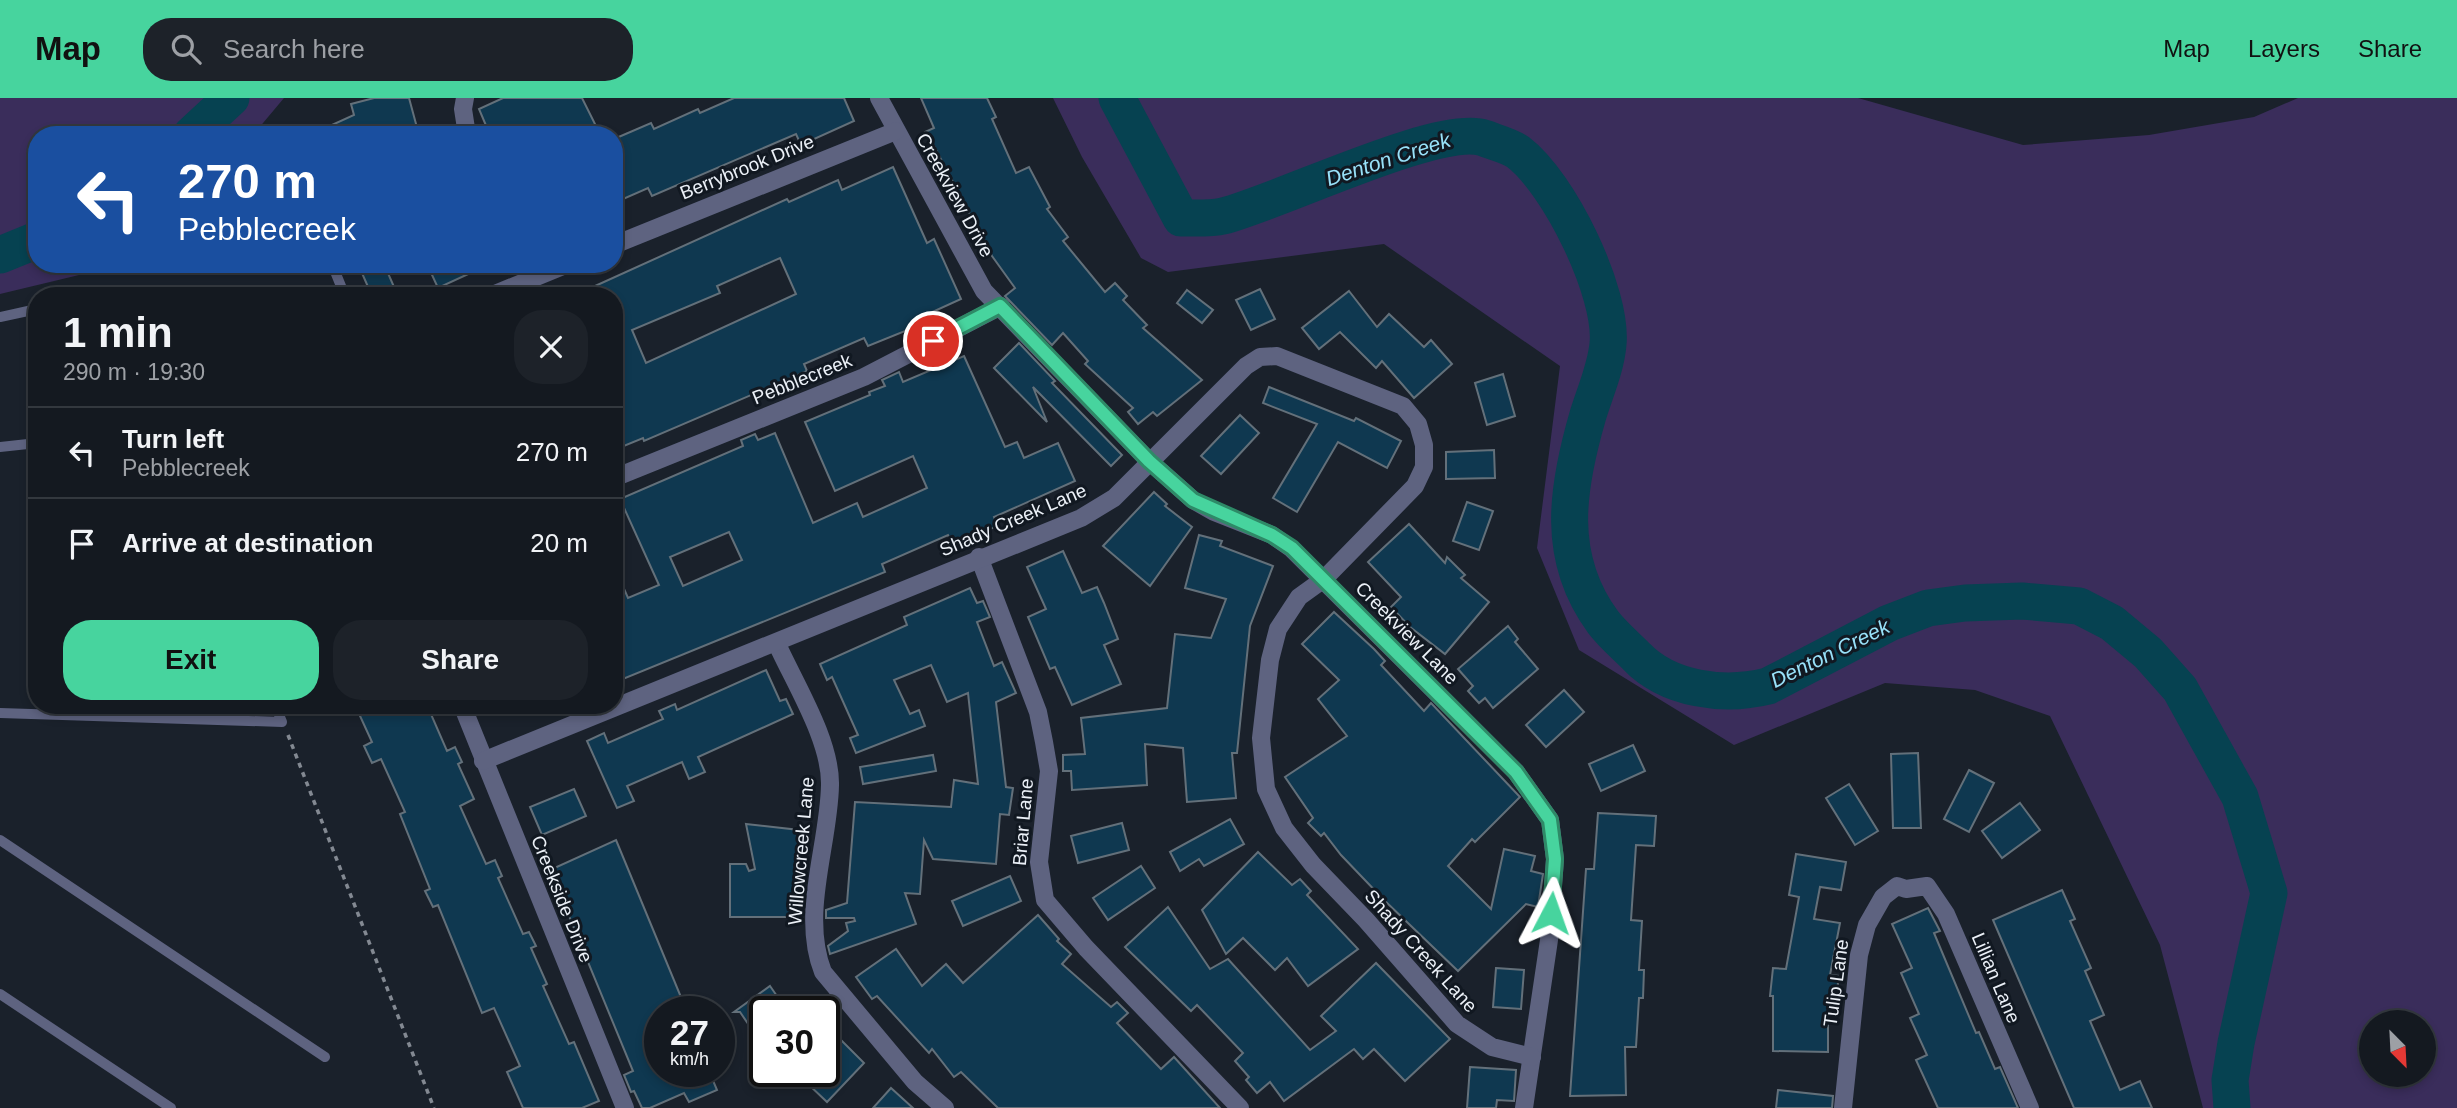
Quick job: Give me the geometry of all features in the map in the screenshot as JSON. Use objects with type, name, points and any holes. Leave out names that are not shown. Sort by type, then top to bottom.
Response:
[{"type":"street","points":[[465,98],[463,109],[466,126]]},
{"type":"street","name":"Creekview Drive","points":[[879,98],[984,291],[1000,306]]},
{"type":"street","name":"Berrybrook Drive","points":[[623,241],[896,131]]},
{"type":"street","points":[[522,273],[525,282]]},
{"type":"street","points":[[512,287],[546,273]]},
{"type":"street","name":"Creekview Lane","points":[[1000,306],[1149,461],[1193,500],[1272,535],[1292,548],[1516,772],[1550,820],[1555,859],[1549,940],[1524,1108]]},
{"type":"street","name":"Pebblecreek","points":[[623,474],[864,377],[1000,306]]},
{"type":"street","name":"Shady Creek Lane","points":[[623,705],[777,644],[979,557],[1081,518],[1114,498],[1214,394],[1260,357],[1277,356],[1403,405],[1418,424],[1424,445],[1424,467],[1415,486],[1324,579],[1299,597],[1278,629],[1270,660],[1261,738],[1266,789],[1284,828],[1313,865],[1366,920],[1457,1024],[1492,1047],[1532,1057]]},
{"type":"street","name":"Briar Lane","points":[[979,557],[1038,712],[1044,742],[1049,771],[1039,862],[1045,900],[1086,948],[1240,1108]]},
{"type":"street","name":"Willowcreek Lane","points":[[777,644],[825,750],[831,783],[817,901],[815,951],[823,972],[915,1082],[945,1108]]},
{"type":"street","name":"Creekside Drive","points":[[465,714],[625,1108]]},
{"type":"street","name":"Shady Creek Lane","points":[[483,761],[601,714]]},
{"type":"street","name":"Tulip Lane","points":[[1843,1108],[1859,955],[1867,925],[1883,897],[1897,886],[1906,889]]},
{"type":"street","name":"Lillian Lane","points":[[1906,889],[1927,886],[1946,914],[2030,1108]]},
{"type":"lane","points":[[0,317],[28,311]]},
{"type":"lane","points":[[0,447],[28,444]]},
{"type":"lane","points":[[0,713],[28,714]]},
{"type":"lane","points":[[31,714],[282,722],[279,714]]},
{"type":"lane","points":[[0,840],[325,1057]]},
{"type":"lane","points":[[0,995],[171,1108]]},
{"type":"path","points":[[282,722],[434,1108]]},
{"type":"shaded area","points":[[0,98],[284,98],[261,126],[28,126],[28,273],[87,273],[0,294]]},
{"type":"shaded area","points":[[1053,98],[1858,98],[2023,145],[2149,135],[2254,117],[2298,98],[2457,98],[2457,1108],[2203,1108],[2160,945],[2050,716],[1975,690],[1885,683],[1734,745],[1579,650],[1537,548],[1560,366],[1384,244],[1168,272],[1141,258],[1082,157]]},
{"type":"building","points":[[374,98],[409,98],[417,126],[330,126],[354,115],[351,104]]},
{"type":"building","points":[[503,98],[582,98],[596,126],[486,126],[479,109]]},
{"type":"building","points":[[734,98],[844,98],[854,121],[801,145],[796,134],[652,196],[648,188],[623,199],[623,135],[651,123],[654,129],[698,109],[700,113]]},
{"type":"building","points":[[921,98],[987,98],[996,117],[992,119],[1016,173],[1029,167],[1050,207],[1047,209],[1068,237],[1063,241],[1105,292],[1115,283],[1127,296],[1123,300],[1147,325],[1143,328],[1202,380],[1157,416],[1153,412],[1138,424],[1128,412],[1133,408],[1085,364],[1088,361],[1063,333],[1052,345],[1005,296],[1015,288],[992,256],[934,146],[932,147],[925,132],[934,128]]},
{"type":"building","points":[[893,167],[927,243],[934,239],[961,299],[917,319],[920,325],[868,346],[864,338],[804,364],[807,371],[644,441],[643,438],[623,446],[623,287],[593,287],[787,199],[789,202],[838,180],[842,190]],"holes":[[[780,258],[796,294],[646,363],[632,330],[720,293],[717,286]]]},
{"type":"building","points":[[362,273],[388,273],[394,287],[368,287]]},
{"type":"building","points":[[431,273],[470,273],[440,287],[438,287]]},
{"type":"building","points":[[1260,289],[1275,319],[1251,330],[1236,300]]},
{"type":"building","points":[[1187,290],[1213,310],[1202,323],[1177,303]]},
{"type":"building","points":[[1349,291],[1377,327],[1389,314],[1424,347],[1431,340],[1452,364],[1414,398],[1382,361],[1376,368],[1340,332],[1319,349],[1302,328]]},
{"type":"building","points":[[1019,343],[1055,381],[1052,383],[1122,455],[1111,466],[1033,387],[1047,422],[994,368]]},
{"type":"building","points":[[964,356],[1005,447],[1017,442],[1024,458],[1058,443],[1075,481],[994,517],[998,526],[952,544],[948,535],[882,564],[885,572],[623,679],[623,587],[628,598],[659,585],[623,506],[623,498],[743,446],[741,440],[755,434],[758,440],[775,433],[813,523],[857,503],[863,517],[927,488],[913,456],[835,491],[805,422],[870,395],[869,392],[885,386],[882,380],[899,372],[903,382]],"holes":[[[729,532],[742,560],[683,586],[670,557]]]},
{"type":"building","points":[[1503,374],[1515,416],[1487,425],[1475,383]]},
{"type":"building","points":[[1269,387],[1354,421],[1356,418],[1401,441],[1387,468],[1338,442],[1297,512],[1273,498],[1317,424],[1263,403]]},
{"type":"building","points":[[1240,415],[1259,433],[1221,474],[1201,456]]},
{"type":"building","points":[[1494,450],[1495,478],[1446,479],[1446,452]]},
{"type":"building","points":[[1154,492],[1167,504],[1165,506],[1192,527],[1150,586],[1103,546]]},
{"type":"building","points":[[1467,502],[1493,511],[1479,550],[1453,541]]},
{"type":"building","points":[[1409,524],[1445,563],[1447,557],[1465,575],[1461,578],[1489,602],[1445,654],[1410,627],[1391,607],[1401,597],[1368,562]]},
{"type":"building","points":[[1199,535],[1222,541],[1220,546],[1273,566],[1250,626],[1237,753],[1232,753],[1236,798],[1187,802],[1183,748],[1145,744],[1147,785],[1072,790],[1071,771],[1063,771],[1063,755],[1085,754],[1081,718],[1167,708],[1175,634],[1211,638],[1226,599],[1185,588]]},
{"type":"building","points":[[1063,551],[1082,593],[1097,587],[1104,603],[1118,639],[1104,645],[1121,684],[1072,705],[1055,667],[1050,669],[1028,617],[1046,609],[1027,567]]},
{"type":"building","points":[[970,588],[977,603],[983,601],[990,617],[977,622],[994,666],[1002,662],[1016,693],[996,702],[1006,787],[1013,788],[1009,815],[1000,814],[996,864],[933,859],[924,840],[920,894],[905,893],[916,924],[830,954],[828,946],[848,931],[846,923],[855,921],[854,918],[826,918],[826,910],[847,903],[855,802],[951,807],[954,780],[978,784],[968,693],[947,702],[931,665],[894,680],[910,714],[919,710],[925,726],[856,753],[850,738],[858,735],[832,677],[827,680],[820,664],[907,625],[904,617]]},
{"type":"building","points":[[1334,612],[1385,661],[1381,665],[1424,711],[1431,703],[1520,797],[1475,842],[1472,839],[1448,866],[1491,909],[1504,849],[1535,856],[1531,871],[1543,874],[1538,907],[1526,904],[1458,971],[1384,900],[1324,833],[1321,836],[1308,823],[1313,818],[1285,777],[1347,736],[1318,699],[1339,680],[1302,644]]},
{"type":"building","points":[[1508,626],[1518,639],[1515,642],[1538,669],[1493,708],[1485,698],[1479,703],[1468,691],[1473,686],[1458,669]]},
{"type":"building","points":[[766,670],[780,701],[786,699],[793,714],[698,757],[705,772],[689,779],[682,762],[627,786],[634,801],[617,808],[587,741],[604,733],[608,743],[663,719],[659,711],[675,704],[677,710]]},
{"type":"building","points":[[1564,690],[1584,712],[1546,747],[1526,725]]},
{"type":"building","points":[[359,714],[431,714],[447,751],[455,747],[462,762],[458,764],[474,799],[460,806],[486,864],[495,860],[502,876],[498,878],[523,934],[529,932],[536,946],[531,948],[547,984],[543,986],[569,1044],[574,1042],[599,1101],[582,1108],[523,1108],[507,1072],[520,1066],[494,1008],[482,1013],[438,905],[433,907],[425,891],[430,889],[400,814],[405,812],[381,759],[372,763],[364,746],[372,742]]},
{"type":"building","points":[[1633,745],[1645,771],[1601,791],[1589,764]]},
{"type":"building","points":[[1918,753],[1921,828],[1893,828],[1891,754]]},
{"type":"building","points":[[933,755],[936,771],[863,784],[860,767]]},
{"type":"building","points":[[1969,770],[1994,783],[1969,832],[1944,819]]},
{"type":"building","points":[[1849,784],[1878,831],[1855,845],[1826,798]]},
{"type":"building","points":[[574,789],[586,816],[542,835],[530,807]]},
{"type":"building","points":[[2020,803],[2040,830],[2002,858],[1982,831]]},
{"type":"building","points":[[1598,813],[1656,816],[1654,846],[1636,845],[1631,920],[1642,921],[1639,970],[1644,970],[1643,998],[1639,998],[1636,1047],[1625,1047],[1626,1095],[1570,1096],[1586,869],[1594,869]]},
{"type":"building","points":[[1230,819],[1244,844],[1204,866],[1199,859],[1180,871],[1170,852]]},
{"type":"building","points":[[1122,823],[1129,850],[1078,863],[1071,836]]},
{"type":"building","points":[[746,824],[808,831],[804,883],[798,883],[798,917],[730,917],[730,864],[746,864],[749,871],[755,869]]},
{"type":"building","points":[[616,840],[681,996],[644,996],[644,1087],[716,1087],[717,1090],[689,1102],[684,1093],[650,1108],[642,1108],[624,1075],[633,1071],[550,870]]},
{"type":"building","points":[[1258,852],[1292,885],[1300,879],[1311,891],[1307,895],[1358,949],[1308,986],[1287,958],[1275,970],[1243,938],[1226,954],[1202,910]]},
{"type":"building","points":[[1796,854],[1846,862],[1841,890],[1820,887],[1814,919],[1840,923],[1830,975],[1839,976],[1835,1004],[1828,1003],[1828,1052],[1773,1051],[1773,996],[1770,996],[1773,968],[1786,969],[1799,897],[1789,895]]},
{"type":"building","points":[[1141,866],[1155,888],[1108,920],[1093,898]]},
{"type":"building","points":[[1010,876],[1021,901],[963,926],[952,901]]},
{"type":"building","points":[[2062,890],[2075,919],[2070,921],[2091,968],[2085,971],[2104,1015],[2090,1021],[2120,1090],[2140,1081],[2152,1108],[2074,1108],[1993,920]]},
{"type":"building","points":[[1168,907],[1210,969],[1228,959],[1310,1050],[1336,1031],[1321,1016],[1376,963],[1450,1039],[1405,1081],[1374,1049],[1363,1059],[1354,1049],[1284,1101],[1270,1082],[1257,1093],[1246,1080],[1249,1077],[1235,1061],[1243,1053],[1197,1005],[1191,1011],[1125,947]]},
{"type":"building","points":[[1928,908],[1940,931],[1934,933],[1976,1033],[1979,1032],[1995,1069],[2000,1067],[2018,1108],[1938,1108],[1916,1060],[1927,1055],[1910,1018],[1919,1014],[1901,973],[1912,968],[1892,924]]},
{"type":"building","points":[[1038,915],[1059,939],[1057,941],[1071,954],[1062,964],[1111,1007],[1117,1002],[1128,1013],[1117,1023],[1161,1069],[1174,1057],[1220,1108],[998,1108],[961,1072],[954,1077],[932,1049],[929,1053],[877,996],[872,999],[856,977],[896,949],[922,986],[946,964],[963,983]]},
{"type":"building","points":[[1496,968],[1524,970],[1521,1009],[1493,1007]]},
{"type":"building","points":[[770,986],[777,996],[756,996]]},
{"type":"building","points":[[749,1001],[749,1025],[740,1012],[735,1011]]},
{"type":"building","points":[[840,1039],[864,1063],[827,1102],[811,1087],[840,1087]]},
{"type":"building","points":[[1470,1067],[1516,1070],[1514,1101],[1497,1100],[1496,1108],[1467,1108]]},
{"type":"building","points":[[891,1088],[913,1108],[873,1108]]},
{"type":"building","points":[[1778,1090],[1833,1096],[1832,1108],[1776,1108]]},
{"type":"waterway","name":"Denton Creek","points":[[201,126],[231,98]]},
{"type":"waterway","name":"Denton Creek","points":[[1117,98],[1181,218],[1223,216],[1396,152],[1462,136],[1484,138],[1511,148],[1534,167],[1566,213],[1580,240],[1593,269],[1607,322],[1605,362],[1581,442],[1571,495],[1572,547],[1577,572],[1603,622],[1649,668],[1664,677],[1698,688],[1715,690],[1733,691],[1768,686],[1889,623],[1928,608],[1965,603],[2022,601],[2079,606],[2112,623],[2148,653],[2180,689],[2240,797],[2269,893],[2236,1043],[2230,1080],[2232,1108]]},
{"type":"waterway","name":"Denton Creek","points":[[0,255],[28,244]]},
{"type":"route","points":[[933,341],[1000,306],[1149,461],[1193,500],[1214,512],[1272,535],[1292,548],[1516,772],[1550,820],[1555,859],[1551,913]]}]
